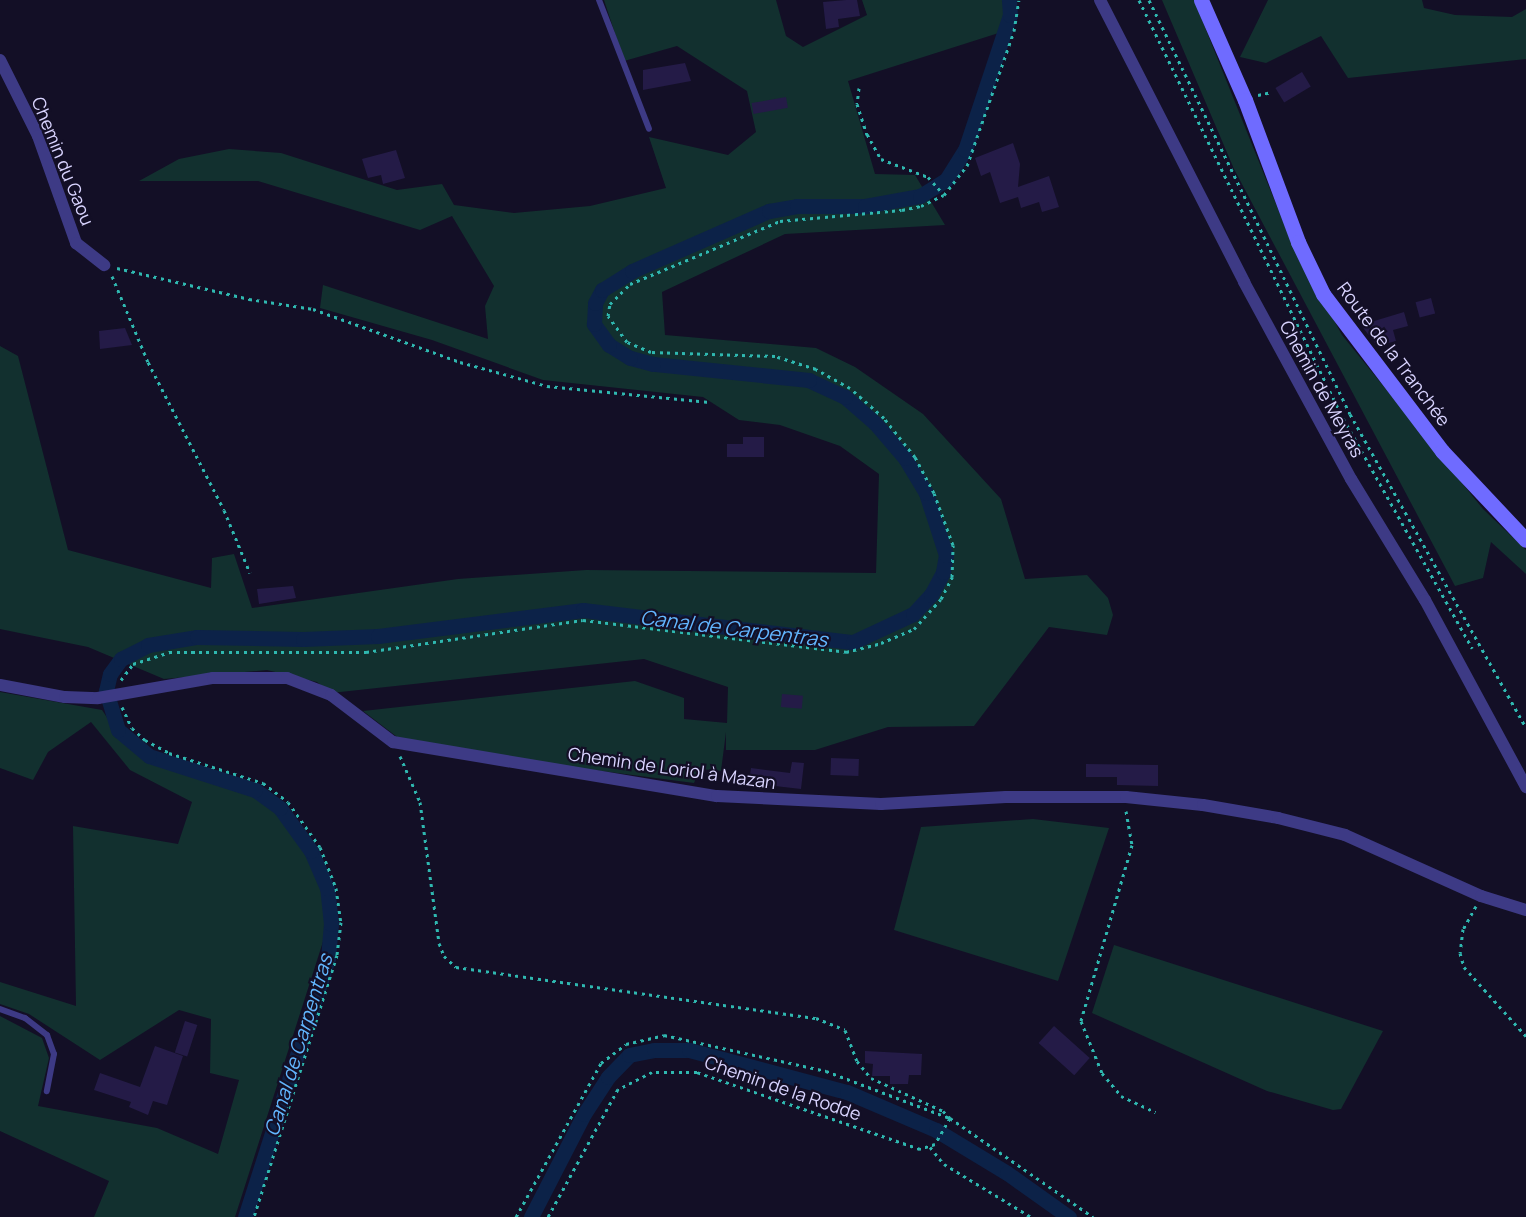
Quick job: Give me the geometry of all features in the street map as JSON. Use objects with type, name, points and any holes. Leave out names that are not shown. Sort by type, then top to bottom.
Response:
[{"type":"street","name":"Chemin de Meyras","points":[[1100,0],[1244,282],[1351,479],[1425,600],[1526,787]]},
{"type":"street","name":"Route de la Tranchée","points":[[1201,0],[1245,100],[1298,242],[1323,294],[1442,451],[1526,540]]},
{"type":"street","name":"Chemin du Gaou","points":[[0,60],[38,136],[76,243],[104,265]]},
{"type":"street","name":"Chemin de Loriol à Mazan","points":[[0,685],[65,697],[98,698],[213,678],[287,678],[331,695],[393,742],[537,769],[624,778],[717,796],[790,802],[881,804],[1006,797],[1126,797],[1278,818],[1345,835],[1481,896],[1526,910]]},
{"type":"lane","points":[[599,0],[649,129]]},
{"type":"lane","points":[[0,1009],[26,1018],[46,1035],[54,1054],[47,1091]]},
{"type":"path","points":[[254,1217],[337,955],[341,922],[336,888],[320,847],[288,802],[263,783],[169,753],[145,740],[132,728],[117,696],[124,673],[133,664],[169,652],[366,652],[583,620],[846,652],[881,643],[914,629],[941,599],[951,577],[952,545],[930,484],[915,457],[884,418],[850,388],[816,369],[775,356],[651,352],[627,342],[608,316],[610,304],[630,284],[780,221],[902,210],[921,206],[943,194],[967,166],[1014,31],[1018,0]]},
{"type":"path","points":[[1139,0],[1343,418],[1472,648]]},
{"type":"path","points":[[1149,0],[1350,414],[1526,728]]},
{"type":"path","points":[[859,88],[857,104],[867,134],[881,159],[933,182],[943,194]]},
{"type":"path","points":[[250,573],[224,510],[148,362],[110,267],[249,299],[313,309],[460,362],[547,386],[709,402]]},
{"type":"path","points":[[393,742],[420,802],[439,943],[444,956],[456,967],[816,1018],[845,1030],[857,1061],[871,1078],[943,1111],[1093,1217]]},
{"type":"path","points":[[1126,797],[1132,845],[1081,1021],[1102,1073],[1122,1096],[1155,1112]]},
{"type":"path","points":[[1481,896],[1463,929],[1460,953],[1464,967],[1526,1036]]},
{"type":"path","points":[[516,1217],[601,1063],[626,1044],[644,1037],[684,1037],[826,1071],[950,1118]]},
{"type":"path","name":"Chemin de la Rodde","points":[[548,1217],[618,1089],[652,1072],[697,1072],[920,1149],[929,1146]]},
{"type":"path","points":[[950,1118],[939,1139],[929,1146],[944,1164],[1031,1217]]},
{"type":"green space","points":[[604,0],[776,0],[786,36],[803,47],[867,15],[862,0],[1015,0],[1008,30],[848,81],[875,174],[915,175],[945,225],[785,234],[662,292],[665,335],[816,348],[855,367],[923,414],[1001,499],[1025,579],[1087,575],[1108,598],[1113,615],[1107,635],[1049,627],[974,726],[888,727],[815,750],[726,750],[726,732],[721,771],[700,769],[694,783],[409,746],[363,711],[635,681],[684,698],[684,719],[727,723],[728,687],[644,659],[331,693],[317,682],[267,670],[164,679],[88,647],[0,629],[0,346],[18,356],[68,550],[211,588],[212,558],[234,554],[252,608],[458,579],[586,570],[876,573],[879,474],[840,446],[780,425],[739,420],[703,397],[543,380],[432,340],[320,308],[323,285],[488,339],[485,306],[494,286],[452,216],[420,230],[258,181],[139,181],[179,159],[229,149],[281,153],[397,190],[442,184],[454,205],[514,213],[590,206],[666,188],[649,137],[728,155],[756,132],[747,91],[677,46],[624,61]]},
{"type":"green space","points":[[1162,0],[1194,0],[1292,244],[1342,335],[1483,509],[1526,550],[1526,574],[1491,542],[1483,578],[1455,586],[1234,169]]},
{"type":"green space","points":[[1268,0],[1422,0],[1424,8],[1455,15],[1512,17],[1526,9],[1526,59],[1348,78],[1321,36],[1266,63],[1240,57]]},
{"type":"green space","points":[[0,692],[102,710],[121,738],[148,760],[255,795],[278,812],[309,854],[324,889],[328,926],[235,1217],[94,1217],[109,1181],[0,1131],[0,1016],[42,1038],[49,1058],[38,1106],[157,1128],[218,1154],[239,1080],[210,1073],[211,1019],[179,1010],[100,1060],[29,1014],[0,1004],[0,982],[76,1006],[73,826],[178,844],[192,802],[130,770],[91,722],[48,752],[33,780],[0,768]]},
{"type":"green space","points":[[1033,819],[1109,828],[1058,981],[894,930],[921,827]]},
{"type":"green space","points":[[1114,945],[1383,1031],[1341,1109],[1333,1110],[1267,1091],[1092,1013]]},
{"type":"building","points":[[857,0],[860,16],[838,19],[839,27],[826,29],[823,2]]},
{"type":"building","points":[[685,63],[691,81],[643,90],[643,70]]},
{"type":"building","points":[[1302,72],[1311,87],[1284,103],[1275,88]]},
{"type":"building","points":[[786,97],[788,108],[753,114],[752,103]]},
{"type":"building","points":[[1013,143],[1020,164],[1018,187],[1049,176],[1059,207],[1042,212],[1039,202],[1021,208],[1018,197],[1000,203],[990,172],[981,176],[975,158]]},
{"type":"building","points":[[396,150],[405,178],[383,184],[381,175],[368,178],[362,159]]},
{"type":"building","points":[[1431,298],[1435,313],[1420,318],[1416,302]]},
{"type":"building","points":[[1404,312],[1408,326],[1393,330],[1396,341],[1377,346],[1361,325]]},
{"type":"building","points":[[125,328],[132,345],[100,349],[99,331]]},
{"type":"building","points":[[743,437],[764,437],[764,457],[727,457],[727,444],[743,444]]},
{"type":"building","points":[[293,586],[296,598],[259,604],[257,589]]},
{"type":"building","points":[[782,694],[803,696],[802,709],[781,707]]},
{"type":"building","points":[[831,758],[859,759],[858,776],[830,775]]},
{"type":"building","points":[[792,762],[804,763],[801,789],[749,783],[751,768],[790,773]]},
{"type":"building","points":[[1086,764],[1158,765],[1158,786],[1117,785],[1117,777],[1086,777]]},
{"type":"building","points":[[185,1021],[197,1025],[187,1056],[175,1052]]},
{"type":"building","points":[[1054,1026],[1090,1058],[1074,1075],[1039,1043]]},
{"type":"building","points":[[155,1046],[183,1056],[167,1105],[153,1101],[148,1115],[129,1107],[131,1102],[94,1090],[100,1073],[140,1087]]},
{"type":"building","points":[[865,1051],[922,1054],[921,1075],[909,1075],[908,1084],[890,1084],[890,1076],[872,1076],[873,1064],[865,1063]]},
{"type":"waterway","name":"Canal de Carpentras","points":[[245,1217],[328,958],[331,924],[327,888],[311,851],[280,808],[255,790],[149,756],[118,730],[106,691],[110,674],[121,659],[148,645],[197,637],[303,639],[378,636],[583,610],[853,642],[913,614],[931,595],[943,572],[946,555],[926,493],[905,458],[875,423],[845,397],[809,380],[653,364],[630,358],[609,345],[594,324],[595,303],[602,290],[632,271],[769,211],[797,206],[865,206],[920,196],[946,180],[965,150],[1010,15],[1009,0]]},
{"type":"waterway","name":"Canal de Carpentras","points":[[531,1217],[584,1114],[608,1077],[629,1055],[654,1050],[689,1050],[847,1092],[936,1130],[1007,1173],[1069,1217]]}]
